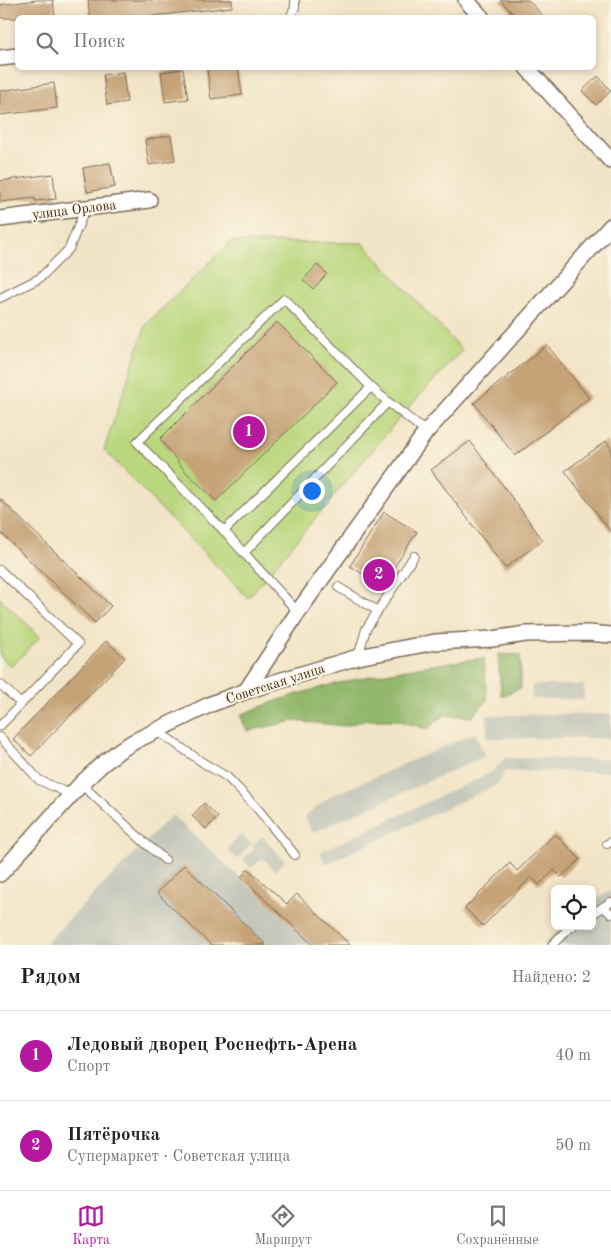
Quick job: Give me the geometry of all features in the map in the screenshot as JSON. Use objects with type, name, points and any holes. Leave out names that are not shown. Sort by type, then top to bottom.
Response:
[{"type":"street","points":[[466,0],[479,15]]},
{"type":"street","points":[[0,58],[15,56]]},
{"type":"street","points":[[529,70],[611,161]]},
{"type":"street","name":"улица Орлова","points":[[0,219],[149,200]]},
{"type":"street","points":[[246,691],[298,612],[426,432],[611,226]]},
{"type":"street","name":"Советская улица","points":[[0,874],[100,766],[134,740],[211,704],[246,691],[358,657],[435,642],[492,639],[526,634],[588,633],[611,635]]},
{"type":"lane","points":[[291,15],[295,7],[295,0]]},
{"type":"lane","points":[[0,298],[40,278],[69,249],[86,207]]},
{"type":"lane","points":[[298,612],[224,531],[137,442],[284,299],[371,387],[426,432]]},
{"type":"lane","points":[[224,531],[371,387]]},
{"type":"lane","points":[[244,553],[388,402]]},
{"type":"lane","points":[[358,657],[366,628],[414,556]]},
{"type":"lane","points":[[0,570],[78,644],[0,726]]},
{"type":"lane","points":[[338,587],[378,611]]},
{"type":"lane","points":[[2,689],[21,704]]},
{"type":"lane","points":[[156,730],[227,777],[257,808],[295,856]]},
{"type":"lane","points":[[0,737],[38,780],[76,790],[166,860]]},
{"type":"lane","points":[[596,912],[608,905],[611,914]]},
{"type":"lane","points":[[552,945],[567,930]]},
{"type":"shaded area","points":[[532,685],[584,685],[584,699],[532,699]]},
{"type":"shaded area","points":[[611,714],[611,738],[487,738],[487,715]]},
{"type":"shaded area","points":[[475,733],[485,756],[312,833],[305,816],[331,796]]},
{"type":"shaded area","points":[[505,758],[611,759],[611,772],[505,771],[498,784],[326,864],[320,852],[492,772]]},
{"type":"shaded area","points":[[172,815],[313,945],[44,945]]},
{"type":"shaded area","points":[[240,834],[251,843],[238,859],[227,850]]},
{"type":"shaded area","points":[[262,836],[285,861],[275,871],[263,858],[251,868],[243,859],[254,849],[252,846]]},
{"type":"shaded area","points":[[611,890],[611,945],[543,945],[559,930],[596,930],[596,899]]},
{"type":"green space","points":[[231,242],[363,243],[462,350],[402,415],[248,598],[104,450],[146,324]]},
{"type":"green space","points":[[0,598],[40,637],[11,667],[0,656]]},
{"type":"green space","points":[[498,654],[520,655],[521,688],[501,696]]},
{"type":"green space","points":[[484,658],[487,700],[472,717],[445,715],[427,729],[397,720],[365,720],[345,726],[295,721],[247,731],[240,715],[293,695],[346,681],[438,664]]},
{"type":"building","points":[[37,0],[53,0],[55,15],[15,15],[15,18],[0,18],[0,5]]},
{"type":"building","points":[[88,0],[232,0],[232,7],[162,15],[90,15]]},
{"type":"building","points":[[500,0],[528,0],[542,15],[514,15]]},
{"type":"building","points":[[183,70],[188,99],[165,102],[161,72]]},
{"type":"building","points":[[207,70],[238,70],[242,95],[211,99]]},
{"type":"building","points":[[123,72],[127,102],[107,105],[103,75]]},
{"type":"building","points":[[598,76],[611,91],[596,105],[582,91]]},
{"type":"building","points":[[54,83],[57,108],[0,115],[0,91]]},
{"type":"building","points":[[171,135],[175,160],[149,165],[145,140]]},
{"type":"building","points":[[110,163],[115,187],[87,192],[83,168]]},
{"type":"building","points":[[53,174],[56,199],[35,201],[35,198],[0,202],[0,181]]},
{"type":"building","points":[[317,265],[327,274],[313,289],[303,280]]},
{"type":"building","points":[[277,322],[337,382],[216,501],[185,471],[160,439]]},
{"type":"building","points":[[547,345],[589,398],[515,456],[474,403]]},
{"type":"building","points":[[470,441],[543,540],[505,568],[431,470]]},
{"type":"building","points":[[606,441],[611,448],[611,532],[565,471]]},
{"type":"building","points":[[0,499],[111,606],[95,623],[0,532]]},
{"type":"building","points":[[384,512],[417,532],[382,586],[350,566]]},
{"type":"building","points":[[106,641],[125,658],[31,756],[13,739]]},
{"type":"building","points":[[204,803],[218,817],[206,829],[192,816]]},
{"type":"building","points":[[555,834],[580,859],[561,877],[554,870],[539,885],[531,877],[483,926],[465,908],[510,863],[517,871]]},
{"type":"building","points":[[184,865],[266,945],[211,945],[157,893]]},
{"type":"building","points":[[248,869],[287,904],[297,894],[350,945],[313,945],[241,877]]},
{"type":"place","name":"Ледовый дворец Роснефть-Арена","points":[[249,432]]},
{"type":"place","name":"Пятёрочка","points":[[379,575]]}]
